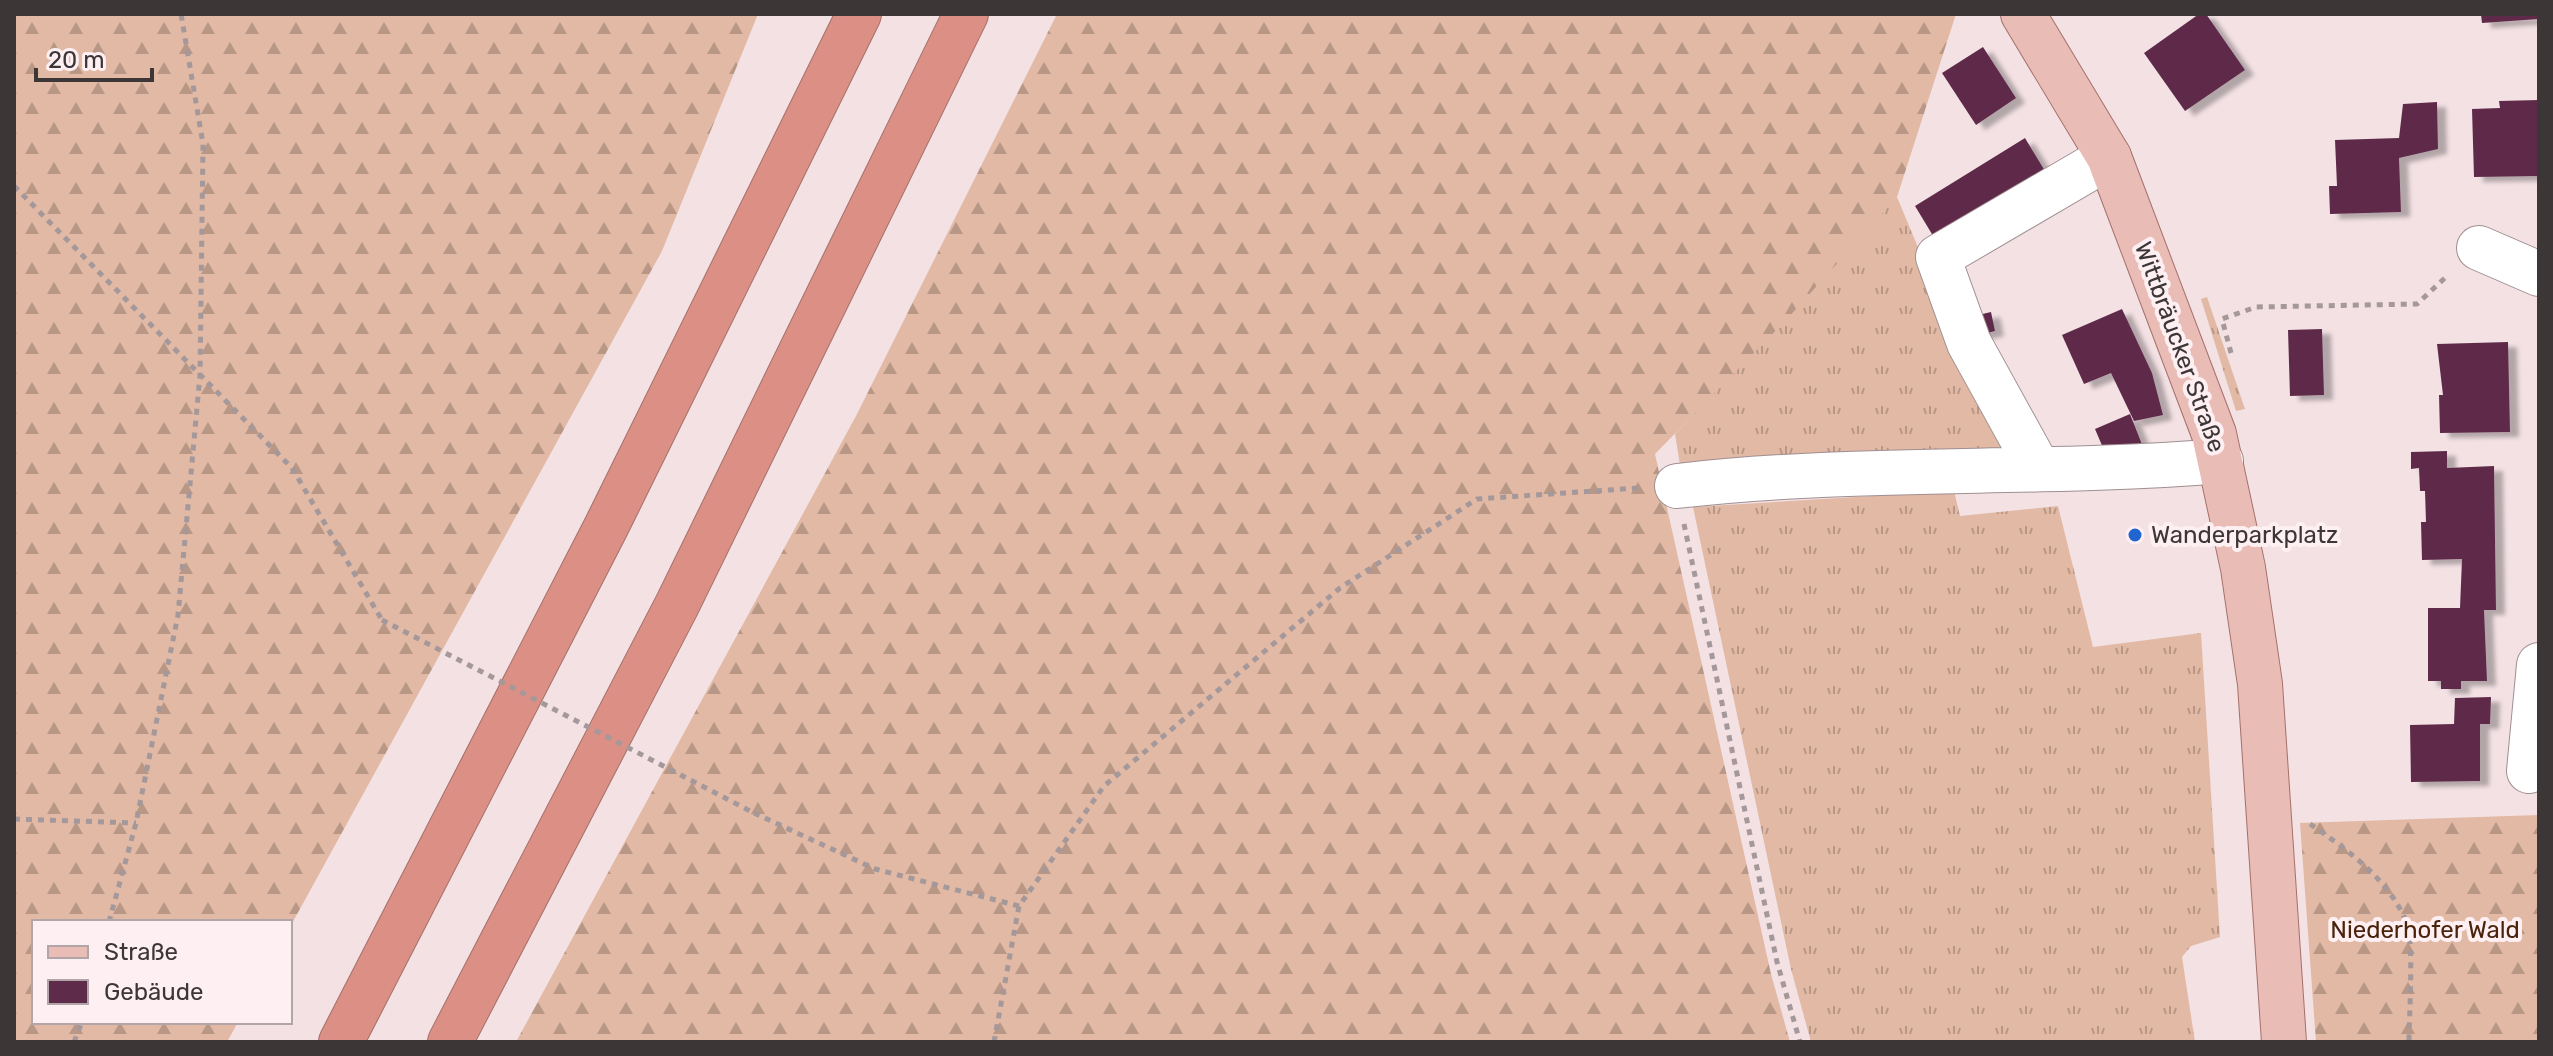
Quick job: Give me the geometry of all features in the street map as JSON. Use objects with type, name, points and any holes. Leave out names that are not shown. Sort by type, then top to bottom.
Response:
[{"type":"highway","points":[[341,1042],[606,527],[859,14]]},
{"type":"highway","points":[[450,1042],[677,605],[966,14]]},
{"type":"main road","name":"Wittbräucker Straße","points":[[2023,14],[2109,157],[2177,329],[2221,461],[2243,568],[2260,684],[2284,1042]]},
{"type":"street","points":[[2038,468],[1969,343],[1938,257],[2109,157]]},
{"type":"street","points":[[2479,248],[2539,274]]},
{"type":"street","points":[[1677,486],[1808,474],[2038,468],[2128,469],[2221,461]]},
{"type":"street","points":[[2529,771],[2539,665]]},
{"type":"path","points":[[110,920],[136,823],[178,615],[200,375],[203,144],[181,14]]},
{"type":"path","points":[[14,186],[292,468],[382,620],[754,813],[875,869],[1019,906]]},
{"type":"path","points":[[2234,364],[2222,319],[2256,307],[2417,304],[2479,248]]},
{"type":"path","points":[[994,1042],[1019,906],[1104,786],[1340,588],[1477,499],[1677,486],[1777,962],[1800,1042]]},
{"type":"path","points":[[2270,804],[2300,817],[2355,856],[2383,885],[2408,926],[2409,1042]]},
{"type":"path","points":[[14,819],[136,823]]},
{"type":"green space","points":[[14,14],[758,14],[662,251],[292,923],[292,920],[32,920],[32,1024],[237,1024],[227,1042],[14,1042]]},
{"type":"green space","points":[[1057,14],[1956,14],[1897,197],[1787,319],[1655,454],[1771,974],[1790,1042],[516,1042],[856,416]]},
{"type":"green space","points":[[1897,197],[2007,461],[1680,465],[1675,434]]},
{"type":"green space","points":[[2207,297],[2245,409],[2236,411],[2201,299]]},
{"type":"green space","points":[[1954,491],[1960,516],[2058,506],[2093,647],[2201,633],[2220,937],[2191,946],[2182,957],[2195,1042],[1811,1042],[1791,969],[1693,507]]},
{"type":"green space","name":"Niederhofer Wald","points":[[2539,815],[2539,1042],[2316,1042],[2300,823]]},
{"type":"building","points":[[2199,14],[2206,14],[2245,70],[2185,111],[2144,53]]},
{"type":"building","points":[[2481,14],[2539,14],[2539,19],[2482,23]]},
{"type":"building","points":[[1983,47],[2016,98],[1976,125],[1942,73]]},
{"type":"building","points":[[2539,100],[2539,176],[2474,177],[2472,109],[2500,108],[2499,101]]},
{"type":"building","points":[[2437,102],[2438,149],[2399,158],[2401,212],[2330,214],[2329,186],[2337,186],[2335,140],[2399,138],[2403,104]]},
{"type":"building","points":[[2025,138],[2051,181],[1938,244],[1915,206]]},
{"type":"building","points":[[2122,309],[2152,373],[2163,415],[2134,421],[2111,373],[2084,384],[2062,335]]},
{"type":"building","points":[[1991,312],[1995,331],[1975,336],[1970,317]]},
{"type":"building","points":[[2322,329],[2324,395],[2290,396],[2288,330]]},
{"type":"building","points":[[2508,342],[2510,432],[2440,433],[2439,395],[2443,395],[2437,344]]},
{"type":"building","points":[[2130,414],[2143,447],[2109,462],[2095,429]]},
{"type":"building","points":[[2447,451],[2447,468],[2494,466],[2496,610],[2484,610],[2487,681],[2461,681],[2461,689],[2441,689],[2441,681],[2428,681],[2428,608],[2460,608],[2462,559],[2422,560],[2421,522],[2426,522],[2425,491],[2420,491],[2419,468],[2411,469],[2411,452]]},
{"type":"building","points":[[2491,697],[2490,724],[2480,724],[2480,781],[2411,782],[2410,725],[2454,724],[2455,698]]},
{"type":"place","name":"Wanderparkplatz","points":[[2135,535]]}]
